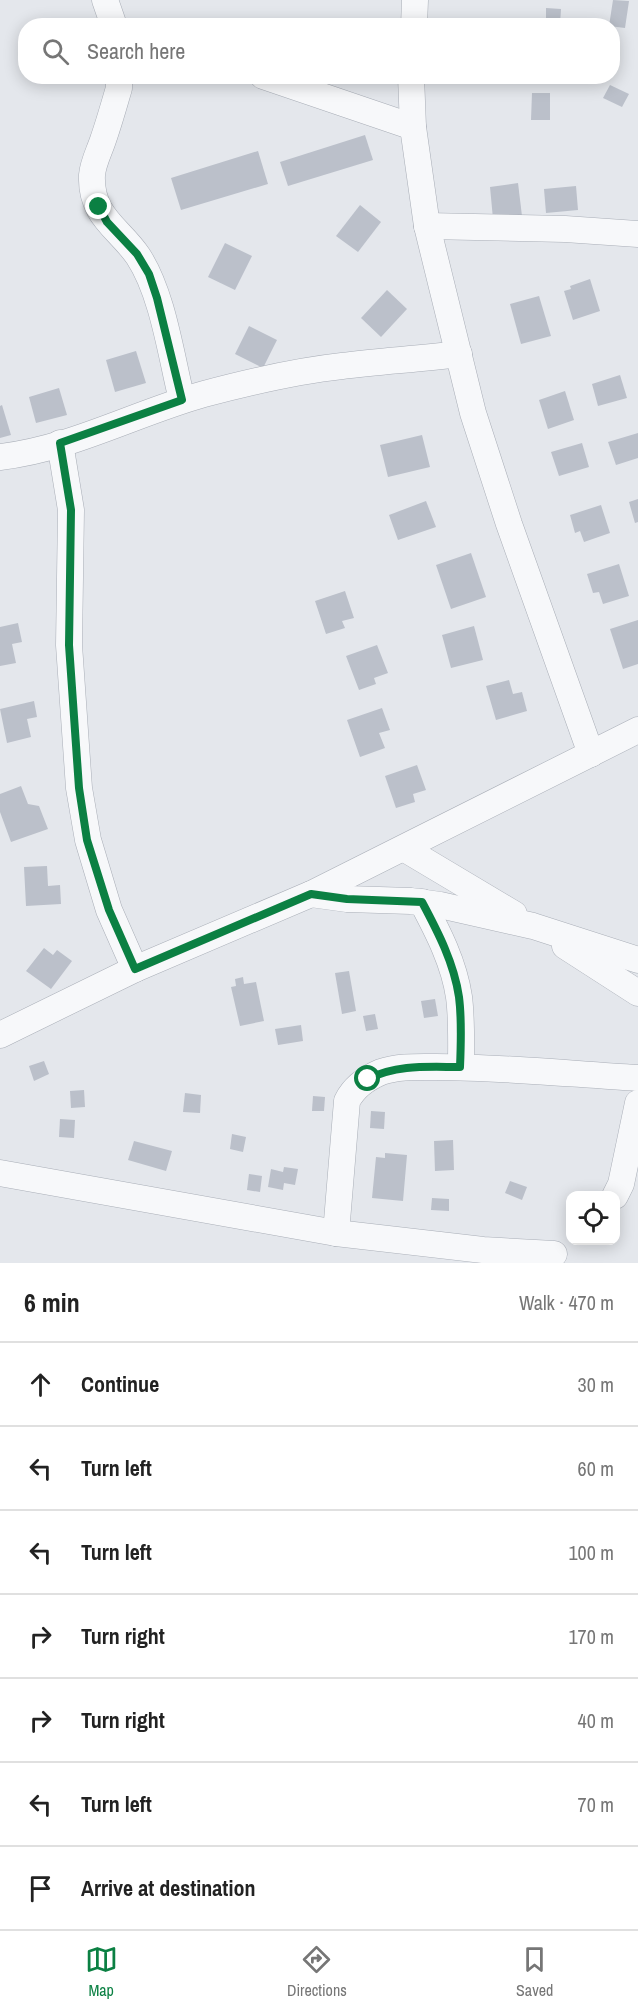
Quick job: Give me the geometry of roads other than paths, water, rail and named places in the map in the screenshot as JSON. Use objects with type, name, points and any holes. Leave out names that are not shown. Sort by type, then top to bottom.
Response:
[{"type":"street","points":[[105,0],[112,18]]},
{"type":"street","points":[[414,18],[415,0]]},
{"type":"street","points":[[118,84],[116,99],[94,162],[93,192],[107,222],[137,254],[149,274],[182,400]]},
{"type":"street","points":[[286,84],[412,127]]},
{"type":"street","points":[[411,84],[412,127],[427,226],[473,413],[591,754]]},
{"type":"street","points":[[427,226],[565,229],[638,234]]},
{"type":"street","points":[[0,457],[15,456],[60,443],[182,400],[278,376],[340,366],[459,354]]},
{"type":"street","points":[[60,443],[71,510],[69,645],[79,788],[87,840],[109,910],[135,969]]},
{"type":"street","points":[[0,1035],[135,969],[311,894],[405,849],[638,730]]},
{"type":"street","points":[[405,849],[638,993]]},
{"type":"street","points":[[311,894],[347,899],[422,902],[533,926],[638,960]]},
{"type":"street","points":[[422,902],[443,942],[455,977],[461,1017],[460,1067]]},
{"type":"street","points":[[336,1233],[347,1101],[352,1091],[368,1079],[383,1072],[404,1068],[460,1067],[638,1078]]},
{"type":"street","points":[[618,1191],[621,1184],[638,1103]]},
{"type":"street","points":[[0,1173],[336,1233],[483,1250],[557,1252]]}]
